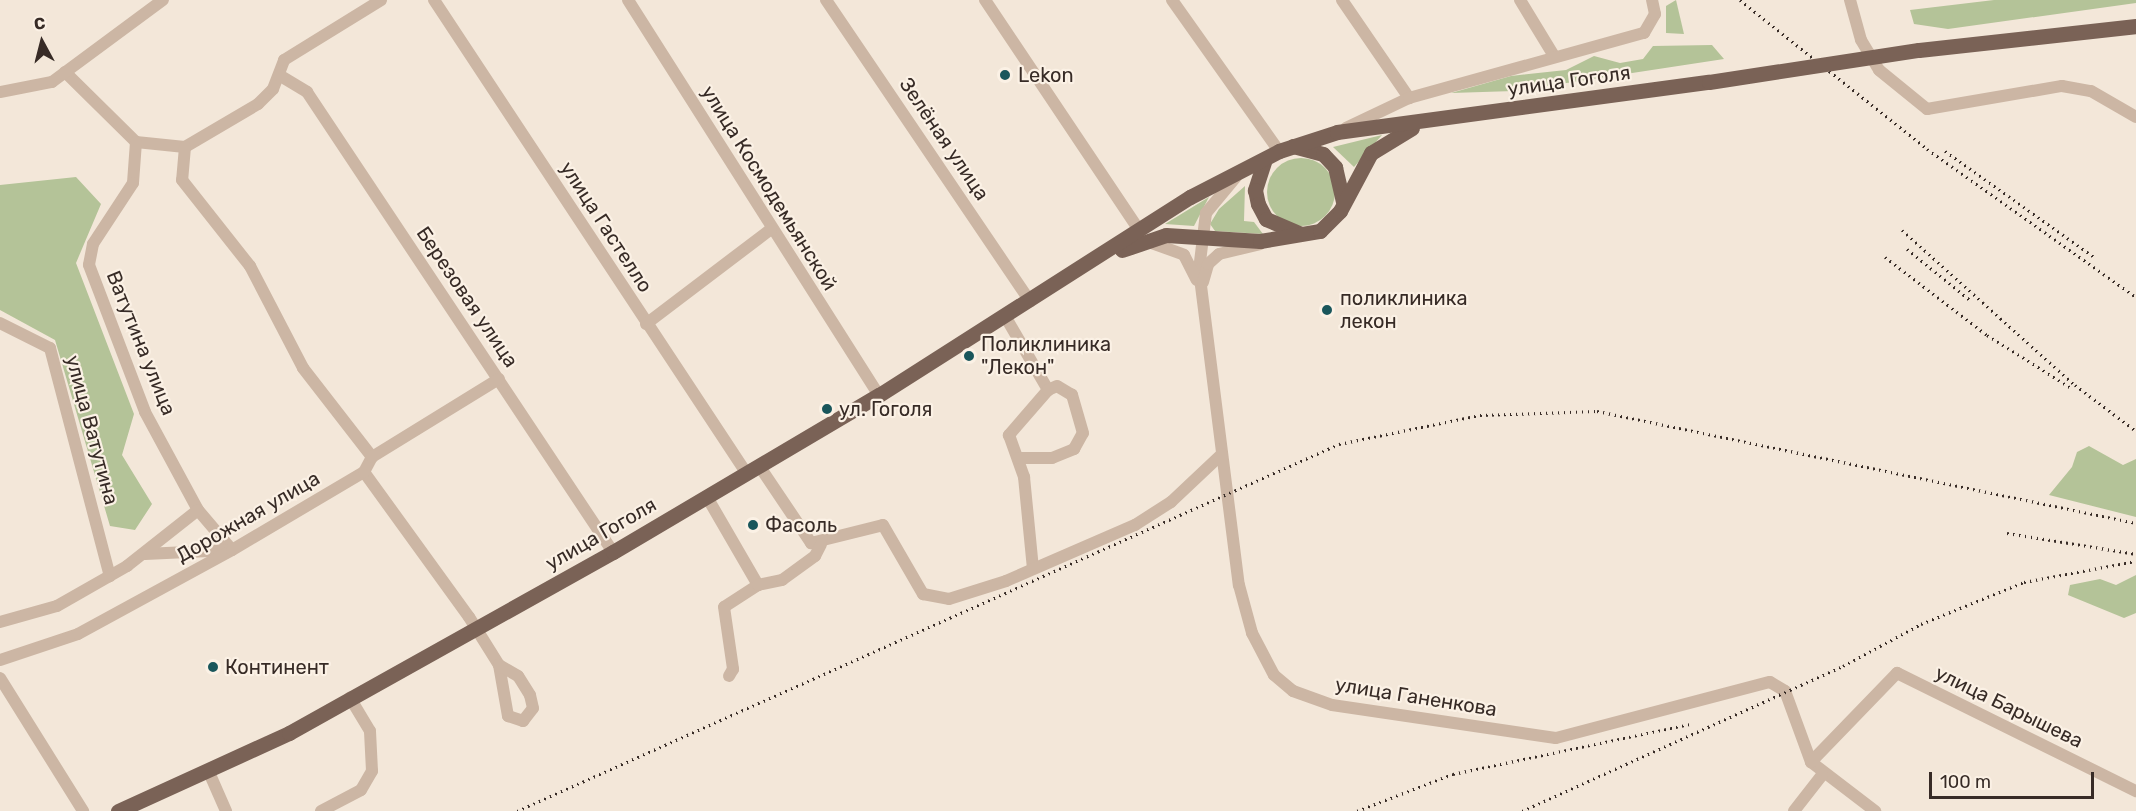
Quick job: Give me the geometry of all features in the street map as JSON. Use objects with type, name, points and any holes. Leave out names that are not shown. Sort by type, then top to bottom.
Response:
[{"type":"main road","name":"улица Гоголя","points":[[1435,121],[1919,50],[2136,26]]},
{"type":"main road","points":[[1140,235],[1246,168],[1286,149],[1337,132],[1435,121]]},
{"type":"main road","points":[[1140,235],[1294,238],[1320,231],[1340,211],[1371,153],[1390,138],[1435,121]]},
{"type":"main road","points":[[1286,149],[1323,154],[1335,167],[1344,196],[1340,211]]},
{"type":"main road","points":[[1265,159],[1255,189],[1266,219],[1293,234],[1320,231]]},
{"type":"main road","name":"улица Гоголя","points":[[118,811],[208,770],[350,698],[614,552],[879,395],[1030,300],[1140,235]]},
{"type":"street","points":[[0,92],[52,82],[163,0]]},
{"type":"street","points":[[65,72],[136,142],[184,147],[258,104],[279,75],[284,60],[381,0]]},
{"type":"street","name":"улица Гастелло","points":[[434,0],[646,324],[753,470],[811,543],[821,544]]},
{"type":"street","name":"улица Космодемьянской","points":[[628,0],[771,229],[879,395]]},
{"type":"street","name":"Зелёная улица","points":[[826,0],[1030,300]]},
{"type":"street","points":[[985,0],[1140,235],[1172,246],[1185,255],[1203,292]]},
{"type":"street","points":[[1172,0],[1286,149]]},
{"type":"street","points":[[1342,0],[1408,98]]},
{"type":"street","points":[[1520,0],[1554,56]]},
{"type":"street","points":[[1337,132],[1408,98],[1644,33],[1656,14],[1652,0]]},
{"type":"street","points":[[1850,0],[1861,40],[1879,70],[1928,109],[2062,86],[2091,91],[2136,117]]},
{"type":"street","name":"Березовая улица","points":[[279,75],[307,92],[614,552]]},
{"type":"street","name":"Ватутина улица","points":[[136,142],[133,183],[93,244],[89,265],[145,412],[198,510],[232,550]]},
{"type":"street","points":[[184,147],[182,180],[250,266],[303,368],[372,457]]},
{"type":"street","points":[[1200,236],[1215,198],[1246,168]]},
{"type":"street","points":[[646,324],[771,229]]},
{"type":"street","name":"улица Ганенкова","points":[[1200,236],[1203,292],[1239,585],[1252,633],[1274,675],[1293,691],[1332,705],[1556,738],[1770,682],[1785,691],[1811,762],[1822,776],[1875,811]]},
{"type":"street","points":[[1203,292],[1204,272],[1219,254],[1294,238]]},
{"type":"street","points":[[1005,316],[1048,390]]},
{"type":"street","name":"улица Ватутина","points":[[0,323],[50,348],[111,576]]},
{"type":"street","points":[[498,379],[372,457],[364,472],[477,628],[499,665]]},
{"type":"street","points":[[1019,458],[1052,458],[1074,449],[1083,433],[1072,395],[1058,386],[1048,390],[1009,435],[1019,458],[1033,569]]},
{"type":"street","points":[[729,676],[733,669],[724,607],[758,585],[782,580],[815,556],[821,544],[883,525],[930,599],[949,599],[1033,569],[1135,525],[1170,502],[1222,454]]},
{"type":"street","name":"Дорожная улица","points":[[0,660],[78,634],[232,550],[364,472]]},
{"type":"street","points":[[706,497],[758,585]]},
{"type":"street","points":[[0,622],[57,606],[111,576],[145,554],[198,510]]},
{"type":"street","points":[[145,554],[232,550]]},
{"type":"street","name":"улица Барышева","points":[[1811,762],[1897,673],[2136,791]]},
{"type":"street","points":[[0,678],[83,811]]},
{"type":"street","points":[[321,811],[362,790],[372,771],[370,731],[350,698]]},
{"type":"street","points":[[208,770],[226,811]]},
{"type":"street","points":[[1794,811],[1822,776]]},
{"type":"green space","points":[[1676,0],[1684,34],[1666,33],[1666,6]]},
{"type":"green space","points":[[1994,0],[2136,0],[2136,3],[1948,29],[1914,24],[1910,10]]},
{"type":"green space","points":[[1712,45],[1724,59],[1514,91],[1451,93],[1511,76],[1566,70],[1594,56],[1620,63],[1643,59],[1653,46]]},
{"type":"green space","points":[[1382,135],[1354,167],[1333,147]]},
{"type":"green space","points":[[1301,158],[1314,161],[1325,168],[1332,179],[1335,192],[1332,205],[1325,216],[1314,223],[1301,226],[1288,223],[1277,216],[1270,205],[1267,192],[1270,179],[1277,168],[1288,161]]},
{"type":"green space","points":[[76,177],[101,204],[76,263],[134,414],[122,455],[152,504],[135,530],[110,526],[55,340],[0,310],[0,185]]},
{"type":"green space","points":[[1245,186],[1244,221],[1254,222],[1263,234],[1215,231],[1210,224],[1219,209]]},
{"type":"green space","points":[[1209,197],[1194,226],[1165,224]]},
{"type":"green space","points":[[2089,446],[2123,465],[2136,459],[2136,517],[2049,495],[2072,467],[2077,452]]},
{"type":"green space","points":[[2136,575],[2136,613],[2124,618],[2068,595],[2070,585],[2100,579],[2116,585]]},
{"type":"railway","points":[[1740,0],[1927,149],[2136,297]]},
{"type":"railway","points":[[1945,151],[2094,257]]},
{"type":"railway","points":[[1902,230],[2075,385],[2136,431]]},
{"type":"railway","points":[[1907,249],[1970,300]]},
{"type":"railway","points":[[1885,257],[1987,335],[2071,388]]},
{"type":"railway","points":[[517,811],[1339,444],[1480,415],[1597,411],[2136,523]]},
{"type":"railway","points":[[2007,533],[2136,554]]},
{"type":"railway","points":[[1522,811],[1843,666],[1921,624],[2024,582],[2136,561]]},
{"type":"railway","points":[[1357,811],[1453,774],[1691,724]]},
{"type":"place","name":"Lekon","points":[[1005,75]]},
{"type":"place","name":"поликлиника лекон","points":[[1327,310]]},
{"type":"place","name":"Поликлиника \"Лекон\"","points":[[969,356]]},
{"type":"place","name":"ул. Гоголя","points":[[827,409]]},
{"type":"place","name":"Фасоль","points":[[753,525]]},
{"type":"place","name":"Континент","points":[[213,667]]}]
